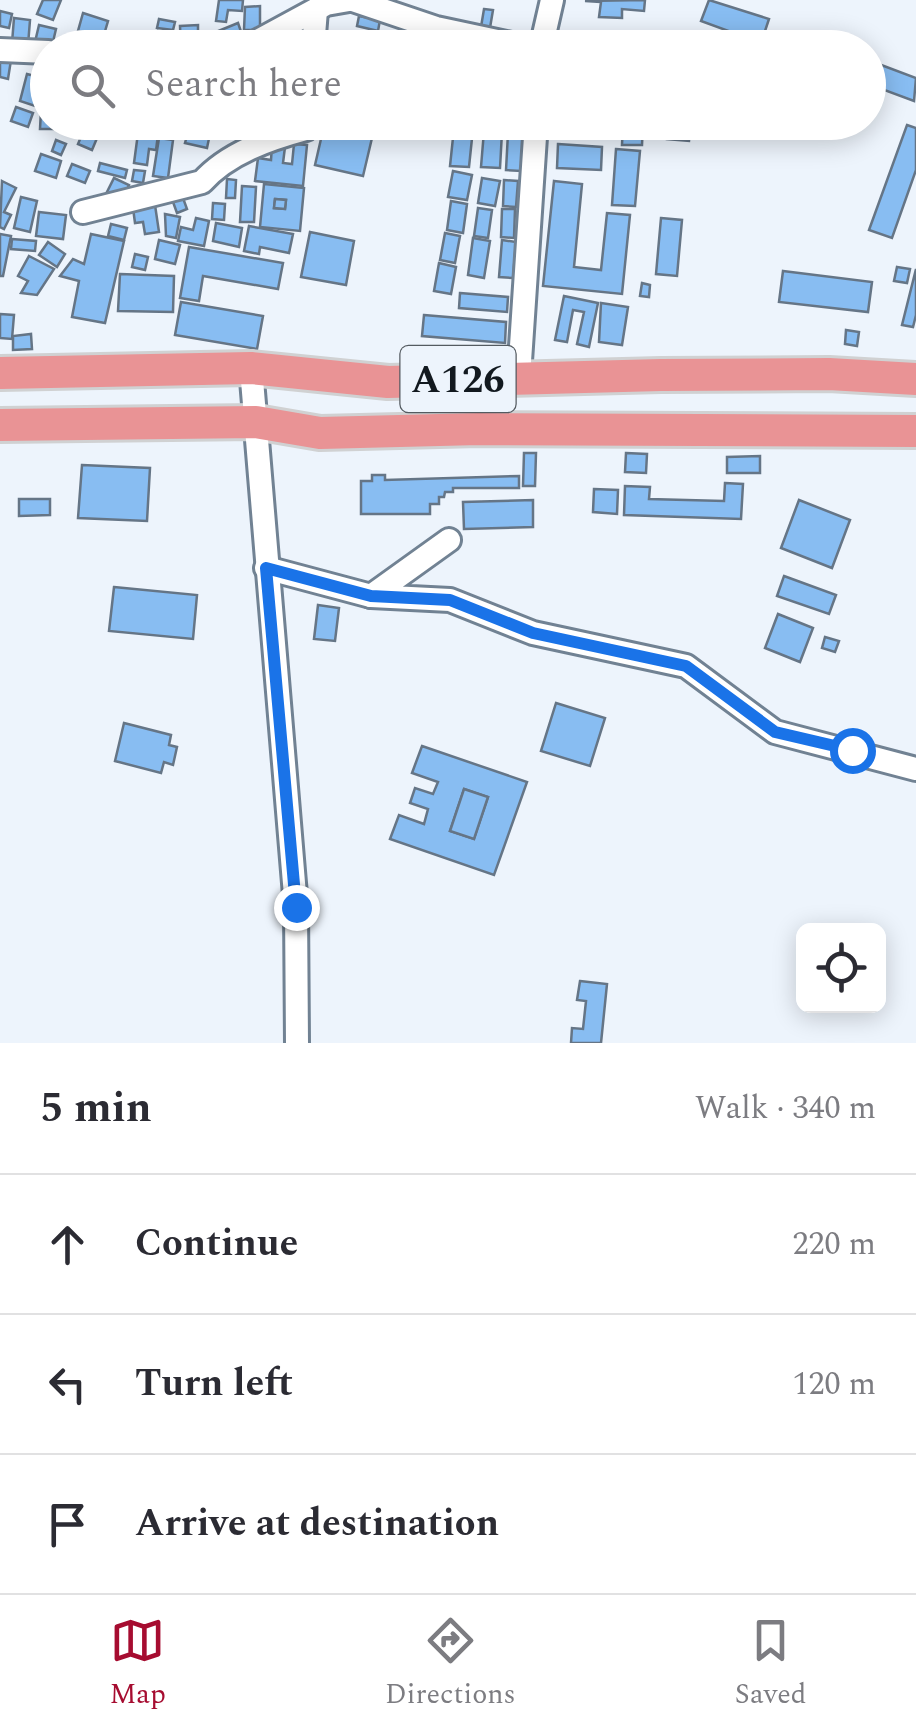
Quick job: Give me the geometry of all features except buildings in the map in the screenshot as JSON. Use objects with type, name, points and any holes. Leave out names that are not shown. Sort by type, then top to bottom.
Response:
[{"type":"highway","name":"A126","points":[[0,373],[251,368],[388,382],[519,376],[829,374],[916,378]]},
{"type":"highway","name":"A126","points":[[0,425],[256,422],[320,433],[479,429],[916,431]]},
{"type":"street","points":[[279,30],[316,10],[351,0],[445,30]]},
{"type":"street","points":[[545,30],[552,0]]},
{"type":"street","points":[[314,30],[316,10]]},
{"type":"street","points":[[0,50],[30,51]]},
{"type":"street","points":[[84,212],[202,182],[264,140]]},
{"type":"street","points":[[519,376],[535,140]]},
{"type":"street","points":[[251,368],[296,907],[297,1043]]},
{"type":"street","points":[[371,596],[449,540]]},
{"type":"street","points":[[266,568],[371,596],[450,600],[533,633],[686,666],[775,732],[916,769]]},
{"type":"route","points":[[296,907],[266,568],[371,596],[450,600],[533,633],[686,666],[775,732],[852,750]]}]
